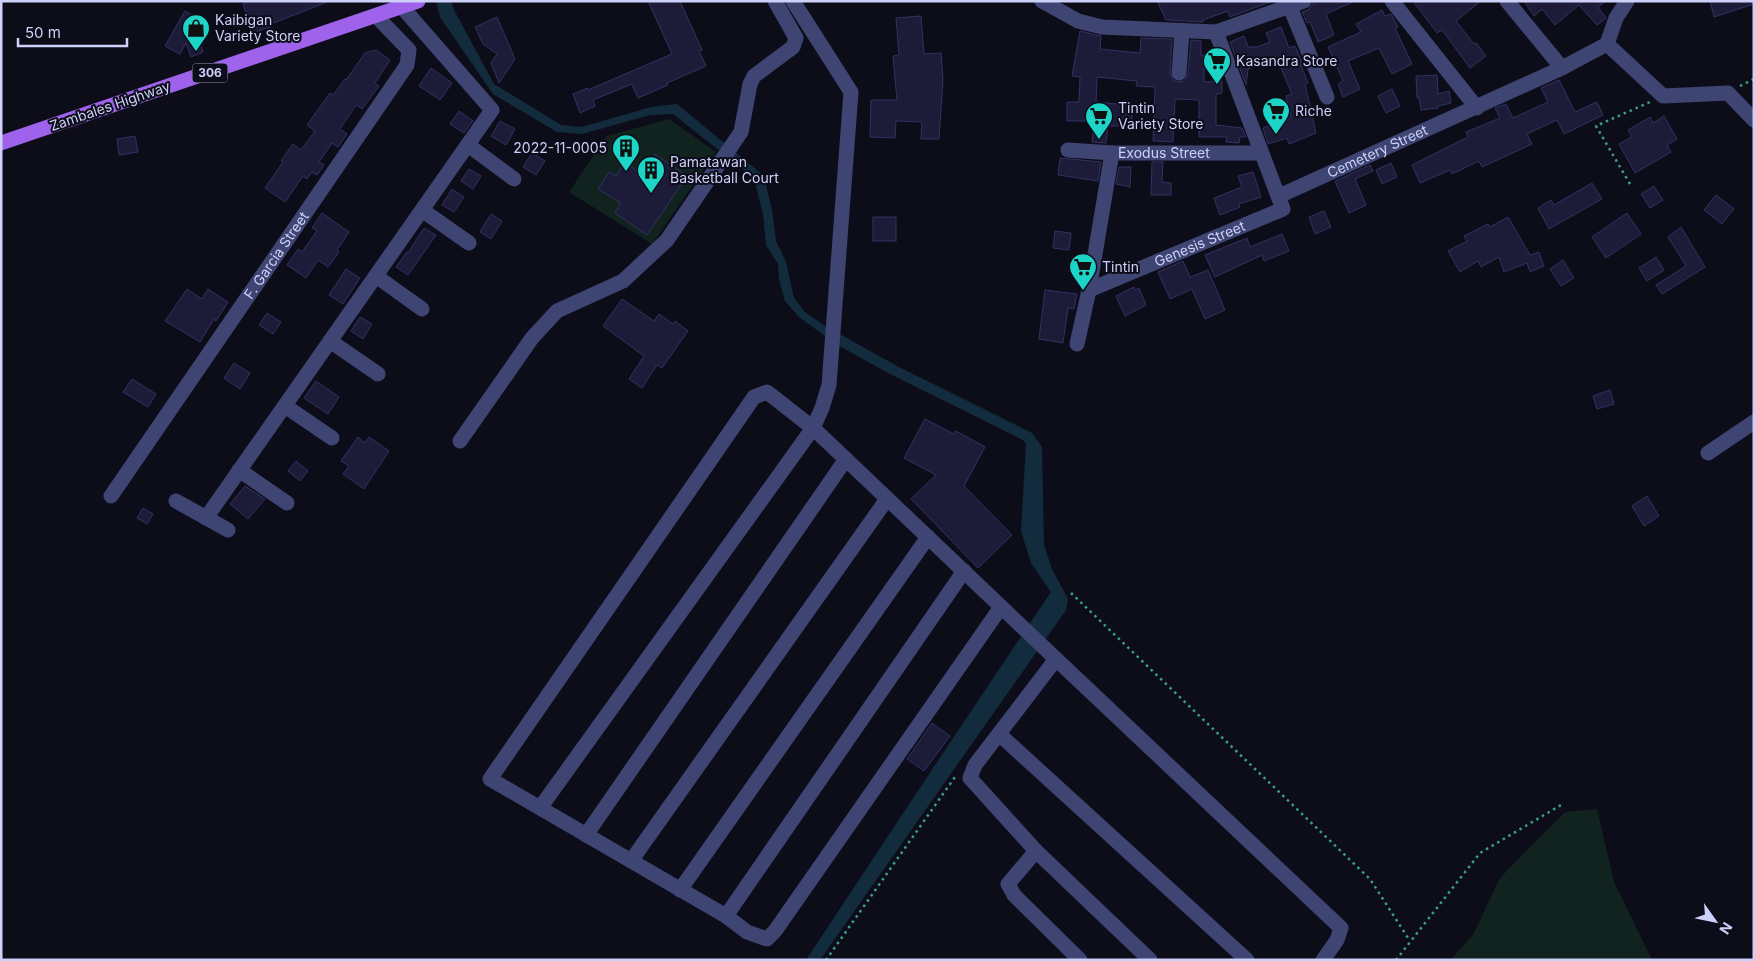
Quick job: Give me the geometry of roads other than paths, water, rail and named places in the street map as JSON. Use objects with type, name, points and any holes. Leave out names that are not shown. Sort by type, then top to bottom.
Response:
[{"type":"main road","name":"Zambales Highway","points":[[1,143],[418,1]]},
{"type":"street","points":[[460,441],[532,338],[557,311],[623,280],[667,240],[741,132],[750,84],[754,76],[793,47],[796,38],[774,1]]},
{"type":"street","points":[[540,808],[813,428],[822,408],[829,385],[851,92],[794,1]]},
{"type":"street","points":[[1042,1],[1078,21],[1102,27],[1216,32],[1297,4],[1327,98]]},
{"type":"street","points":[[1392,1],[1477,108]]},
{"type":"street","points":[[1507,1],[1562,68]]},
{"type":"street","points":[[1627,1],[1616,18],[1607,44],[1663,96],[1728,93],[1754,120]]},
{"type":"street","points":[[206,518],[492,110],[402,7]]},
{"type":"street","name":"F. Garcia Street","points":[[111,496],[407,65],[409,50],[376,16]]},
{"type":"street","points":[[1179,73],[1182,31]]},
{"type":"street","points":[[1216,32],[1281,203]]},
{"type":"street","name":"Cemetery Street","points":[[1281,203],[1562,68],[1607,44]]},
{"type":"street","points":[[468,145],[514,179]]},
{"type":"street","name":"Exodus Street","points":[[1068,150],[1112,153],[1261,153]]},
{"type":"street","points":[[1077,344],[1089,290],[1112,153]]},
{"type":"street","name":"Genesis Street","points":[[1089,290],[1281,203]]},
{"type":"street","points":[[422,210],[469,243]]},
{"type":"street","points":[[376,276],[422,309]]},
{"type":"street","points":[[330,341],[378,374]]},
{"type":"street","points":[[1001,607],[775,931],[766,939],[746,932],[726,916],[490,779],[754,396],[767,392],[813,428],[1341,928],[1337,940],[1323,960]]},
{"type":"street","points":[[285,406],[332,438]]},
{"type":"street","points":[[1708,453],[1754,422]]},
{"type":"street","points":[[586,835],[846,459]]},
{"type":"street","points":[[240,470],[287,503]]},
{"type":"street","points":[[630,861],[887,499]]},
{"type":"street","points":[[176,501],[228,530]]},
{"type":"street","points":[[680,890],[928,537]]},
{"type":"street","points":[[726,916],[964,571]]},
{"type":"street","points":[[1056,659],[975,765],[970,778],[1036,851],[1150,960]]},
{"type":"street","points":[[999,734],[1248,960]]},
{"type":"street","points":[[1036,851],[1008,884],[1014,895],[1080,960]]},
{"type":"water","points":[[436,1],[451,1],[494,84],[561,125],[582,127],[651,107],[677,104],[764,176],[772,210],[776,241],[786,262],[794,298],[805,312],[825,326],[897,366],[1032,433],[1042,447],[1044,545],[1052,569],[1068,599],[1066,610],[820,960],[806,960],[1051,592],[1031,563],[1021,531],[1026,444],[1023,440],[888,373],[836,344],[799,317],[785,301],[779,279],[778,264],[766,245],[763,214],[754,178],[673,114],[650,115],[582,134],[557,132],[493,94],[440,17]]},
{"type":"place","name":"Kaibigan Variety Store","points":[[196,52]]},
{"type":"place","name":"Kasandra Store","points":[[1217,85]]},
{"type":"place","name":"Riche","points":[[1276,135]]},
{"type":"place","name":"Tintin Variety Store","points":[[1099,140]]},
{"type":"place","name":"2022-11-0005","points":[[626,172]]},
{"type":"place","name":"Pamatawan Basketball Court","points":[[651,194]]},
{"type":"place","name":"Tintin","points":[[1083,291]]}]
